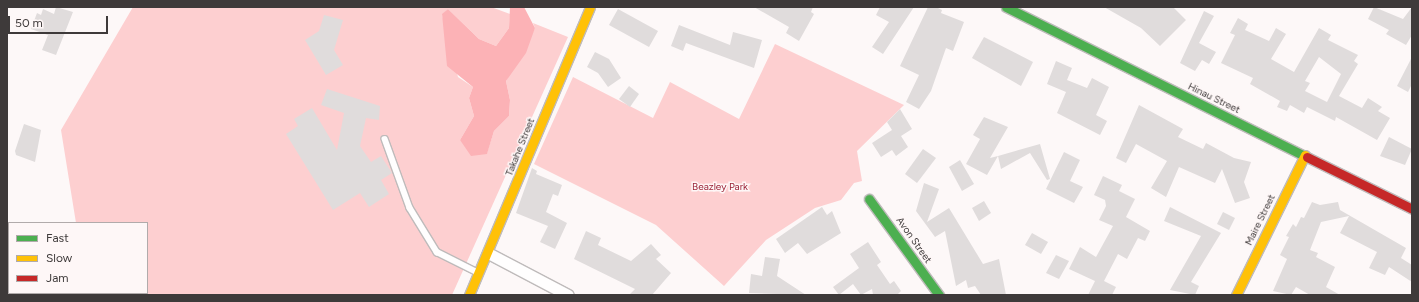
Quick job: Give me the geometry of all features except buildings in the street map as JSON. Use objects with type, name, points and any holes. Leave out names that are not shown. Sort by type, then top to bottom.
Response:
[{"type":"street","name":"Takahe Street","points":[[469,295],[488,253],[590,7]]},
{"type":"street","name":"Hinau Street","points":[[1006,7],[1024,11],[1412,209]]},
{"type":"street","name":"Maire Street","points":[[1236,295],[1305,155]]},
{"type":"street","name":"Avon Street","points":[[870,199],[939,295]]},
{"type":"street","points":[[488,253],[568,295]]},
{"type":"lane","points":[[385,139],[410,208],[437,252],[479,273]]},
{"type":"green space","points":[[133,7],[491,7],[510,14],[509,28],[496,46],[479,39],[448,9],[442,15],[458,77],[473,87],[469,98],[474,116],[460,140],[487,153],[494,131],[509,116],[510,100],[506,81],[535,28],[533,23],[568,37],[452,295],[95,295],[148,294],[148,222],[76,222],[61,130]]},
{"type":"green space","name":"Beazley Park","points":[[775,44],[904,105],[857,151],[862,181],[854,183],[841,200],[815,208],[766,240],[724,286],[656,225],[534,164],[573,77],[653,118],[670,82],[739,119]]},
{"type":"shaded area","points":[[510,7],[524,7],[535,28],[526,53],[506,81],[510,100],[509,116],[494,131],[487,154],[471,156],[460,140],[474,116],[469,98],[473,87],[447,66],[442,14],[448,9],[479,39],[496,46],[509,28]]},
{"type":"traffic: fast","points":[[1006,7],[1307,157]]},
{"type":"traffic: fast","points":[[869,199],[939,295]]},
{"type":"traffic: slow","points":[[469,295],[590,7]]},
{"type":"traffic: slow","points":[[1236,295],[1305,155]]},
{"type":"traffic: jam","points":[[1307,157],[1412,209]]}]
